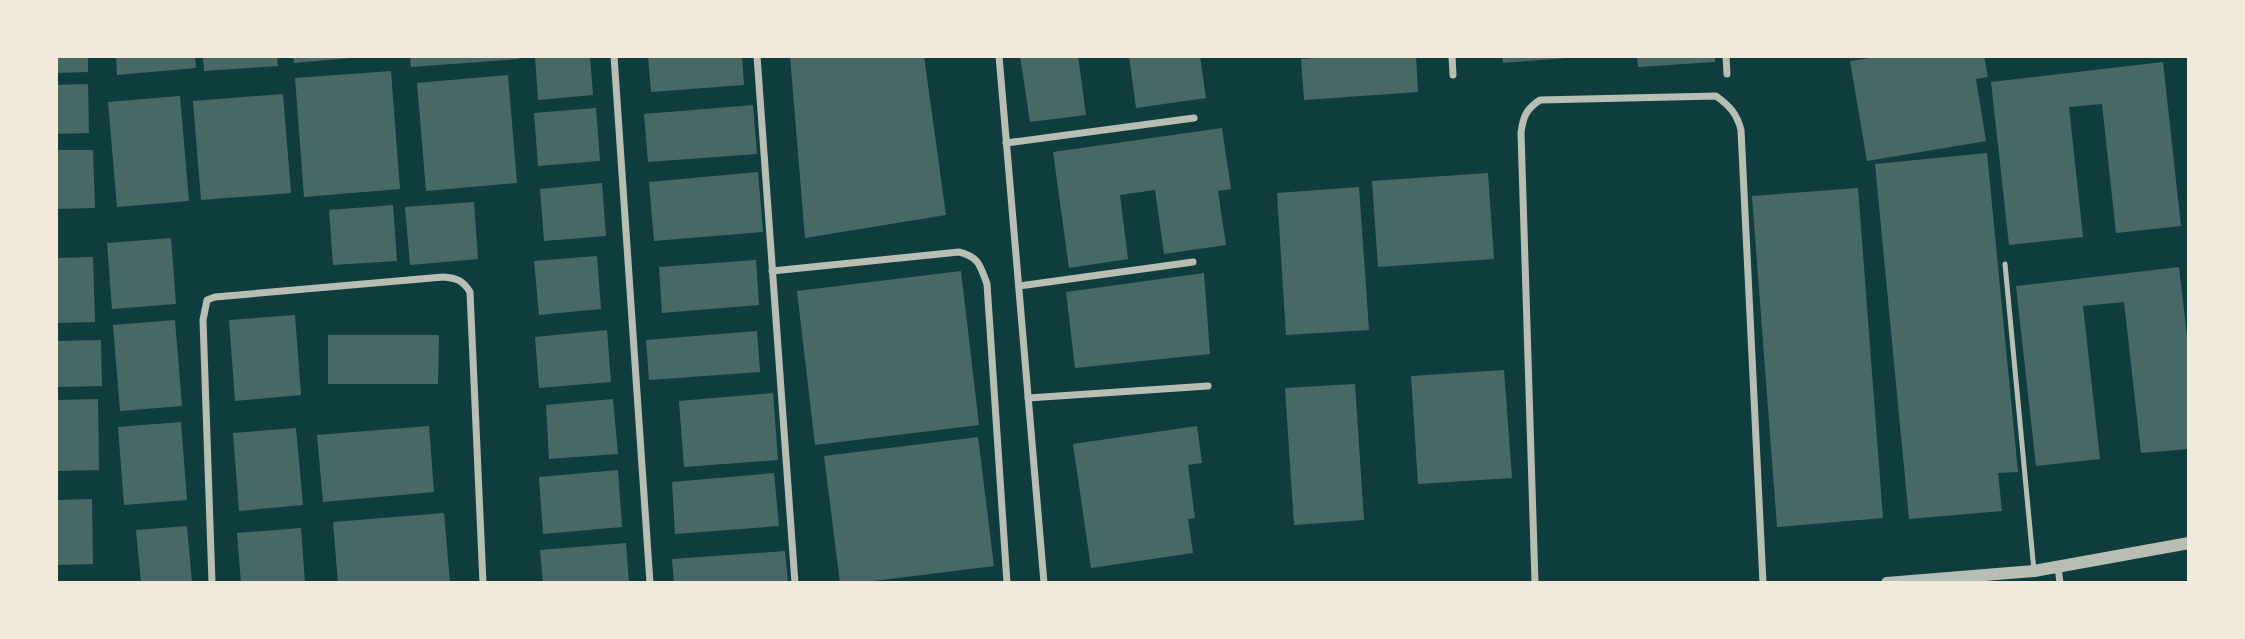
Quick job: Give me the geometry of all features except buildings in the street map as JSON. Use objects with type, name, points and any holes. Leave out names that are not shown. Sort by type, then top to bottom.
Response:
[{"type":"street","points":[[614,56],[650,583]]},
{"type":"street","points":[[757,56],[795,583]]},
{"type":"street","points":[[999,56],[1044,583]]},
{"type":"street","points":[[1451,56],[1453,75]]},
{"type":"street","points":[[1726,56],[1727,74]]},
{"type":"street","points":[[1535,583],[1521,133],[1523,117],[1531,106],[1540,100],[1716,96],[1734,111],[1741,130],[1763,583]]},
{"type":"street","points":[[1006,143],[1194,118]]},
{"type":"street","points":[[772,271],[959,252],[972,256],[980,264],[987,284],[1007,583]]},
{"type":"street","points":[[1019,286],[1193,262]]},
{"type":"street","points":[[212,583],[203,320],[207,300],[215,297],[443,277],[456,278],[465,283],[470,292],[483,583]]},
{"type":"street","points":[[1028,398],[1208,386]]},
{"type":"street","points":[[1888,583],[2034,571],[2189,542]]},
{"type":"street","points":[[2058,566],[2060,583]]},
{"type":"lane","points":[[2006,264],[2034,571]]}]
